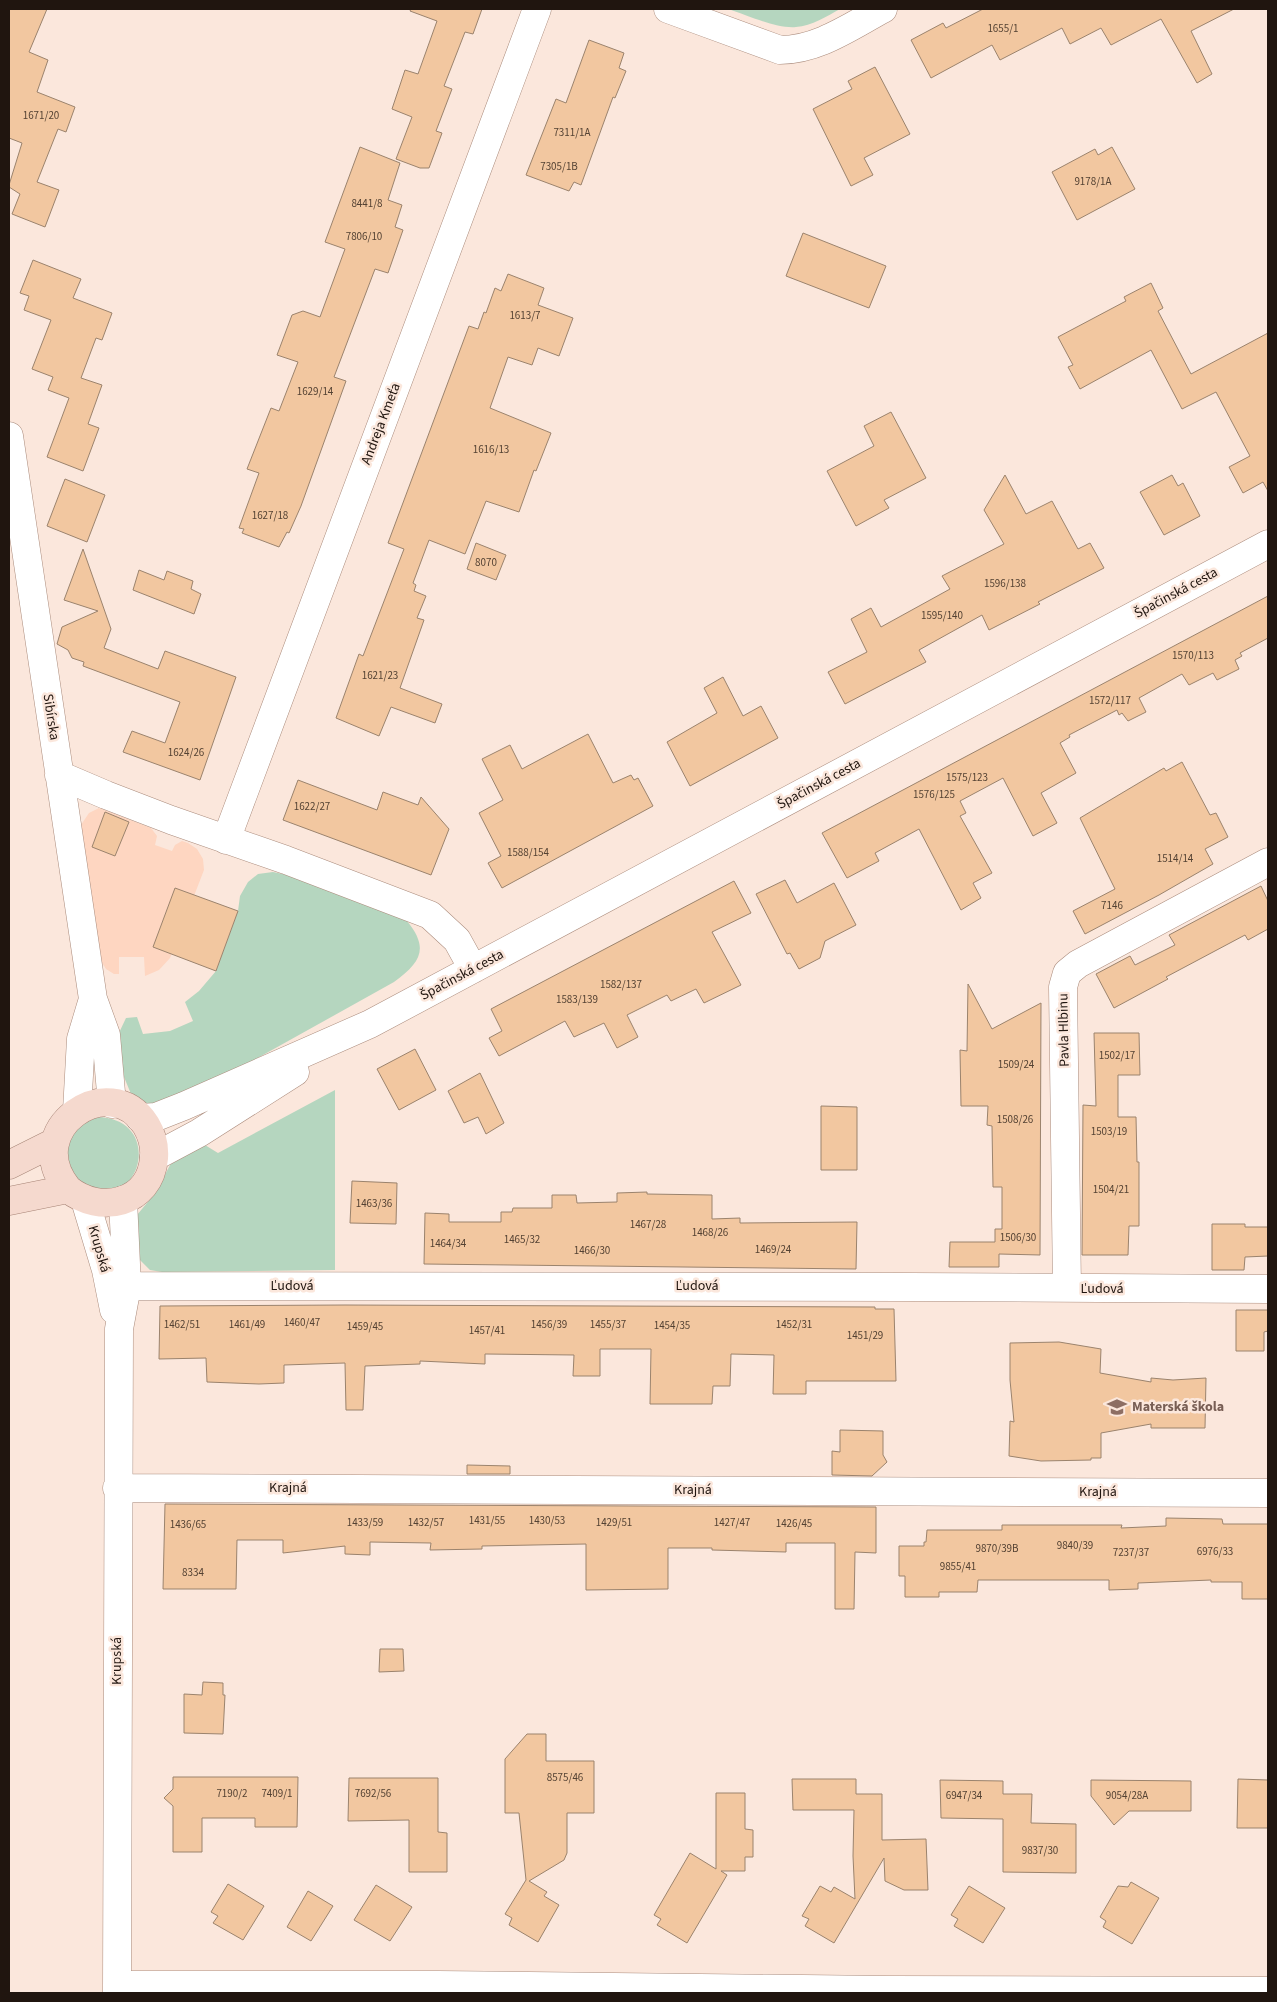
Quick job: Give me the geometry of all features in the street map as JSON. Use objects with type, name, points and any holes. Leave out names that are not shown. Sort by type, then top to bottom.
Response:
[{"type":"main road","points":[[9,1201],[76,1194],[104,1204],[123,1200],[133,1195],[145,1183],[152,1168],[154,1157],[151,1136],[140,1118],[130,1110],[112,1104],[94,1104],[78,1111],[63,1124],[55,1142],[55,1164],[60,1177],[76,1194]]},
{"type":"main road","points":[[9,1165],[55,1142]]},
{"type":"street","name":"Andreja Kmeťa","points":[[226,840],[537,9]]},
{"type":"street","points":[[668,9],[780,50],[794,50],[810,46],[883,9]]},
{"type":"street","name":"Sibírska","points":[[9,436],[93,999],[106,1035],[112,1104]]},
{"type":"street","name":"Špačinská cesta","points":[[140,1118],[156,1116],[184,1106],[370,1024],[1268,544]]},
{"type":"street","points":[[60,774],[106,795],[226,840],[286,860],[430,915],[457,940],[473,969]]},
{"type":"street","name":"Pavla Hlbinu","points":[[1067,1288],[1063,987],[1066,974],[1078,964],[1268,862]]},
{"type":"street","name":"Sibírska","points":[[78,1111],[80,1038],[93,999]]},
{"type":"street","name":"Špačinská cesta","points":[[154,1157],[199,1133],[370,1024]]},
{"type":"street","name":"Krupská","points":[[76,1194],[106,1270],[118,1329]]},
{"type":"street","name":"Krupská","points":[[117,1989],[118,1329],[127,1286],[123,1200]]},
{"type":"street","name":"Ľudová","points":[[127,1286],[926,1286],[1268,1289]]},
{"type":"street","name":"Krajná","points":[[117,1488],[1268,1493]]},
{"type":"street","points":[[117,1989],[438,1984],[886,1990],[1268,1991]]},
{"type":"shaded area","points":[[99,808],[151,828],[157,836],[155,845],[172,851],[175,845],[182,841],[197,849],[203,859],[204,870],[170,958],[159,970],[145,976],[144,957],[119,957],[119,974],[114,974],[106,969],[101,961],[79,838],[81,825],[89,813]]},
{"type":"green space","points":[[728,9],[840,9],[808,25],[788,27],[771,24]]},
{"type":"green space","points":[[273,872],[292,876],[407,921],[414,931],[420,948],[416,962],[394,982],[204,1088],[151,1107],[131,1094],[124,1077],[117,1037],[126,1018],[137,1017],[143,1034],[170,1031],[193,1021],[185,1002],[199,991],[216,971],[238,911],[240,896],[248,882],[258,874]]},
{"type":"green space","points":[[335,1090],[335,1270],[162,1272],[150,1270],[140,1260],[134,1247],[137,1215],[156,1192],[170,1165],[200,1142],[218,1153]]},
{"type":"green space","points":[[97,1117],[116,1121],[130,1129],[137,1142],[139,1156],[136,1169],[129,1181],[118,1189],[103,1192],[79,1183],[65,1164],[67,1145],[71,1134],[80,1126]]},
{"type":"building","points":[[9,9],[47,9],[29,52],[48,60],[37,92],[75,107],[66,132],[58,129],[37,182],[59,190],[45,227],[12,214],[20,194],[9,187],[9,185],[22,143],[9,138]]},
{"type":"building","points":[[411,9],[482,9],[473,34],[465,32],[444,86],[452,89],[436,131],[442,133],[429,168],[420,168],[396,159],[412,117],[392,109],[405,70],[418,74],[437,21],[410,11]]},
{"type":"building","points":[[983,9],[1234,9],[1191,31],[1212,74],[1197,83],[1161,19],[1111,45],[1101,28],[1070,44],[1062,28],[1000,60],[992,45],[931,78],[911,40],[943,23],[946,28]]},
{"type":"building","points":[[589,40],[624,53],[619,68],[626,71],[615,98],[613,97],[581,185],[574,182],[569,191],[526,175],[556,99],[566,103]]},
{"type":"building","points":[[875,67],[910,134],[864,158],[873,175],[851,186],[813,109],[852,89],[848,81]]},
{"type":"building","points":[[360,147],[400,163],[388,200],[402,205],[395,227],[403,230],[388,273],[375,269],[334,377],[346,381],[301,506],[289,533],[287,532],[279,547],[242,533],[244,529],[239,528],[259,473],[247,469],[271,408],[279,411],[298,362],[277,355],[292,315],[303,311],[320,317],[345,249],[325,242]]},
{"type":"building","points":[[1112,147],[1135,189],[1077,220],[1052,172],[1095,149],[1098,155]]},
{"type":"building","points":[[803,233],[886,266],[869,308],[786,276]]},
{"type":"building","points":[[33,260],[81,279],[73,298],[112,313],[102,340],[96,338],[81,378],[102,385],[88,424],[99,428],[83,471],[47,457],[69,398],[48,390],[53,377],[32,369],[51,320],[24,310],[29,296],[20,293]]},
{"type":"building","points":[[508,274],[544,288],[538,305],[573,318],[559,356],[538,348],[532,365],[508,357],[490,408],[551,433],[536,471],[534,470],[519,512],[486,501],[465,554],[429,540],[413,583],[416,585],[414,591],[426,596],[417,618],[424,620],[400,688],[442,704],[435,723],[391,707],[379,736],[336,718],[359,654],[363,656],[404,549],[388,543],[469,326],[478,329],[495,288],[501,291]]},
{"type":"building","points":[[1151,283],[1163,308],[1158,311],[1191,374],[1268,333],[1268,491],[1263,482],[1243,493],[1229,467],[1250,456],[1216,392],[1182,409],[1151,350],[1080,389],[1068,367],[1073,365],[1058,337],[1126,301],[1124,297]]},
{"type":"building","points":[[891,412],[926,478],[884,500],[889,508],[856,526],[827,471],[874,446],[864,426]]},
{"type":"building","points":[[1005,475],[1026,514],[1052,501],[1078,549],[1090,543],[1104,568],[989,630],[982,615],[919,650],[926,662],[845,704],[828,672],[867,652],[851,619],[871,608],[881,627],[950,589],[942,576],[1004,544],[984,510]]},
{"type":"building","points":[[1172,475],[1178,486],[1183,483],[1200,516],[1164,535],[1140,492]]},
{"type":"building","points":[[65,479],[105,495],[87,542],[47,526]]},
{"type":"building","points":[[476,543],[506,555],[496,580],[467,569]]},
{"type":"building","points":[[83,549],[111,629],[104,648],[158,669],[165,651],[236,677],[200,780],[123,752],[132,731],[165,743],[180,702],[83,666],[84,662],[72,658],[68,650],[57,644],[62,627],[98,611],[64,600]]},
{"type":"building","points":[[139,570],[164,580],[167,571],[193,581],[191,589],[201,594],[194,614],[133,590]]},
{"type":"building","points":[[1268,596],[1268,638],[1240,653],[1242,656],[1235,660],[1239,669],[1217,680],[1213,673],[1189,685],[1182,674],[1139,698],[1146,712],[1128,721],[1122,713],[1119,715],[1117,710],[1069,735],[1070,737],[1060,743],[1076,773],[1041,793],[1057,823],[1033,836],[1003,778],[960,801],[966,813],[960,816],[992,873],[973,883],[981,898],[961,910],[919,829],[875,853],[879,861],[847,878],[822,833]]},
{"type":"building","points":[[723,677],[743,716],[761,706],[778,738],[690,786],[667,742],[717,713],[704,688]]},
{"type":"building","points":[[588,734],[613,783],[631,775],[634,780],[638,778],[653,806],[502,888],[488,863],[501,856],[479,813],[503,800],[482,759],[510,745],[522,769]]},
{"type":"building","points":[[1182,762],[1210,815],[1216,813],[1228,837],[1205,849],[1213,864],[1085,934],[1073,911],[1115,889],[1080,818],[1164,768],[1166,771]]},
{"type":"building","points":[[298,780],[377,810],[383,792],[418,805],[421,797],[449,829],[431,875],[283,820]]},
{"type":"building","points":[[105,812],[129,822],[115,856],[92,847]]},
{"type":"building","points":[[785,880],[797,903],[834,883],[856,925],[825,941],[820,958],[799,969],[790,953],[787,954],[756,894]]},
{"type":"building","points":[[734,881],[751,913],[712,932],[741,985],[704,1003],[696,989],[671,1001],[667,995],[627,1015],[638,1037],[617,1048],[604,1023],[574,1037],[565,1021],[499,1056],[489,1038],[502,1031],[491,1009]]},
{"type":"building","points":[[1261,886],[1268,901],[1268,929],[1248,940],[1245,935],[1166,977],[1168,979],[1114,1008],[1096,974],[1130,956],[1135,965],[1175,945],[1169,935]]},
{"type":"building","points":[[175,888],[238,911],[216,971],[153,947]]},
{"type":"building","points":[[968,984],[992,1029],[1041,1003],[1040,1255],[999,1254],[999,1267],[949,1267],[950,1242],[995,1242],[995,1229],[1002,1229],[1002,1187],[993,1187],[992,1126],[987,1125],[988,1106],[961,1106],[960,1050],[967,1051]]},
{"type":"building","points":[[1094,1033],[1139,1033],[1140,1075],[1118,1075],[1118,1117],[1136,1117],[1137,1162],[1139,1162],[1139,1226],[1129,1226],[1128,1255],[1082,1255],[1083,1105],[1096,1106]]},
{"type":"building","points":[[415,1049],[436,1090],[399,1110],[377,1069]]},
{"type":"building","points":[[480,1073],[504,1123],[486,1134],[478,1117],[464,1123],[448,1091]]},
{"type":"building","points":[[821,1106],[857,1107],[857,1170],[821,1170]]},
{"type":"building","points":[[352,1181],[397,1183],[396,1224],[350,1223]]},
{"type":"building","points":[[647,1192],[647,1194],[712,1195],[712,1219],[740,1218],[740,1223],[857,1222],[856,1269],[424,1264],[425,1213],[449,1214],[449,1222],[501,1222],[501,1212],[512,1212],[513,1208],[552,1208],[552,1195],[576,1195],[577,1203],[617,1202],[617,1193]]},
{"type":"building","points":[[1212,1224],[1245,1224],[1245,1227],[1268,1227],[1268,1256],[1245,1257],[1244,1270],[1212,1270]]},
{"type":"building","points":[[160,1306],[875,1307],[875,1309],[894,1309],[896,1381],[806,1381],[806,1394],[773,1394],[774,1355],[731,1354],[730,1386],[713,1386],[712,1404],[650,1404],[651,1349],[600,1349],[600,1376],[573,1376],[574,1355],[485,1354],[485,1364],[420,1361],[420,1364],[365,1366],[363,1410],[346,1410],[345,1363],[284,1365],[284,1383],[259,1384],[207,1382],[206,1358],[159,1359]]},
{"type":"building","points":[[1236,1310],[1268,1310],[1268,1331],[1264,1332],[1264,1351],[1236,1351]]},
{"type":"building","points":[[1059,1342],[1101,1349],[1100,1373],[1151,1382],[1151,1378],[1173,1380],[1206,1378],[1205,1428],[1151,1428],[1151,1424],[1101,1433],[1101,1458],[1091,1458],[1091,1460],[1041,1461],[1009,1456],[1010,1421],[1014,1422],[1010,1380],[1010,1343]]},
{"type":"building","points":[[840,1430],[883,1431],[883,1455],[887,1462],[872,1476],[832,1475],[832,1451],[840,1452]]},
{"type":"building","points":[[467,1465],[510,1466],[510,1474],[467,1474]]},
{"type":"building","points":[[165,1504],[876,1507],[876,1553],[855,1552],[854,1609],[835,1609],[835,1543],[786,1543],[786,1552],[668,1548],[668,1589],[586,1590],[586,1544],[482,1546],[482,1549],[430,1550],[431,1543],[370,1542],[370,1555],[345,1554],[345,1546],[283,1553],[283,1540],[237,1540],[236,1589],[163,1589]]},
{"type":"building","points":[[1166,1518],[1222,1519],[1223,1524],[1268,1524],[1268,1599],[1242,1599],[1242,1582],[1211,1582],[1211,1580],[1138,1583],[1138,1589],[1109,1590],[1109,1580],[978,1580],[977,1592],[939,1592],[939,1597],[905,1597],[905,1576],[899,1576],[899,1546],[924,1546],[927,1530],[1002,1530],[1002,1525],[1122,1525],[1121,1528],[1166,1526]]},
{"type":"building","points":[[380,1649],[403,1649],[404,1671],[379,1672]]},
{"type":"building","points":[[203,1682],[223,1683],[223,1695],[225,1695],[223,1734],[184,1733],[184,1694],[202,1695]]},
{"type":"building","points":[[527,1734],[546,1734],[546,1761],[594,1761],[594,1813],[567,1813],[567,1853],[564,1860],[529,1881],[547,1892],[544,1896],[559,1905],[538,1942],[509,1925],[512,1918],[505,1914],[526,1880],[519,1813],[505,1813],[505,1759]]},
{"type":"building","points":[[173,1777],[298,1777],[297,1827],[255,1827],[255,1818],[202,1818],[202,1852],[173,1852],[173,1806],[164,1798],[173,1789]]},
{"type":"building","points":[[349,1778],[438,1778],[438,1832],[447,1833],[447,1872],[409,1872],[409,1820],[348,1821]]},
{"type":"building","points":[[792,1779],[856,1779],[856,1794],[882,1794],[882,1840],[926,1839],[928,1890],[904,1890],[885,1881],[884,1858],[834,1943],[805,1926],[809,1919],[802,1916],[820,1886],[831,1892],[834,1887],[855,1899],[853,1856],[854,1810],[793,1810]]},
{"type":"building","points":[[1238,1779],[1268,1780],[1268,1828],[1237,1828]]},
{"type":"building","points":[[940,1780],[1003,1781],[1003,1794],[1032,1794],[1031,1823],[1076,1824],[1076,1873],[1003,1872],[1003,1819],[941,1818]]},
{"type":"building","points":[[1091,1780],[1191,1781],[1191,1811],[1129,1811],[1114,1825],[1091,1796]]},
{"type":"building","points":[[716,1793],[745,1793],[745,1829],[753,1830],[753,1857],[745,1857],[745,1871],[721,1871],[727,1875],[687,1943],[657,1925],[661,1919],[654,1915],[690,1853],[716,1869]]},
{"type":"building","points":[[1131,1882],[1159,1898],[1132,1944],[1103,1927],[1106,1921],[1100,1917],[1118,1886],[1128,1887]]},
{"type":"building","points":[[228,1884],[264,1906],[243,1940],[213,1923],[218,1916],[211,1912]]},
{"type":"building","points":[[376,1885],[412,1907],[390,1941],[354,1920]]},
{"type":"building","points":[[969,1886],[1005,1908],[983,1943],[954,1926],[958,1919],[951,1915]]},
{"type":"building","points":[[308,1891],[333,1906],[311,1941],[287,1927]]},
{"type":"place","name":"Materská škola","points":[[1117,1407]]}]
